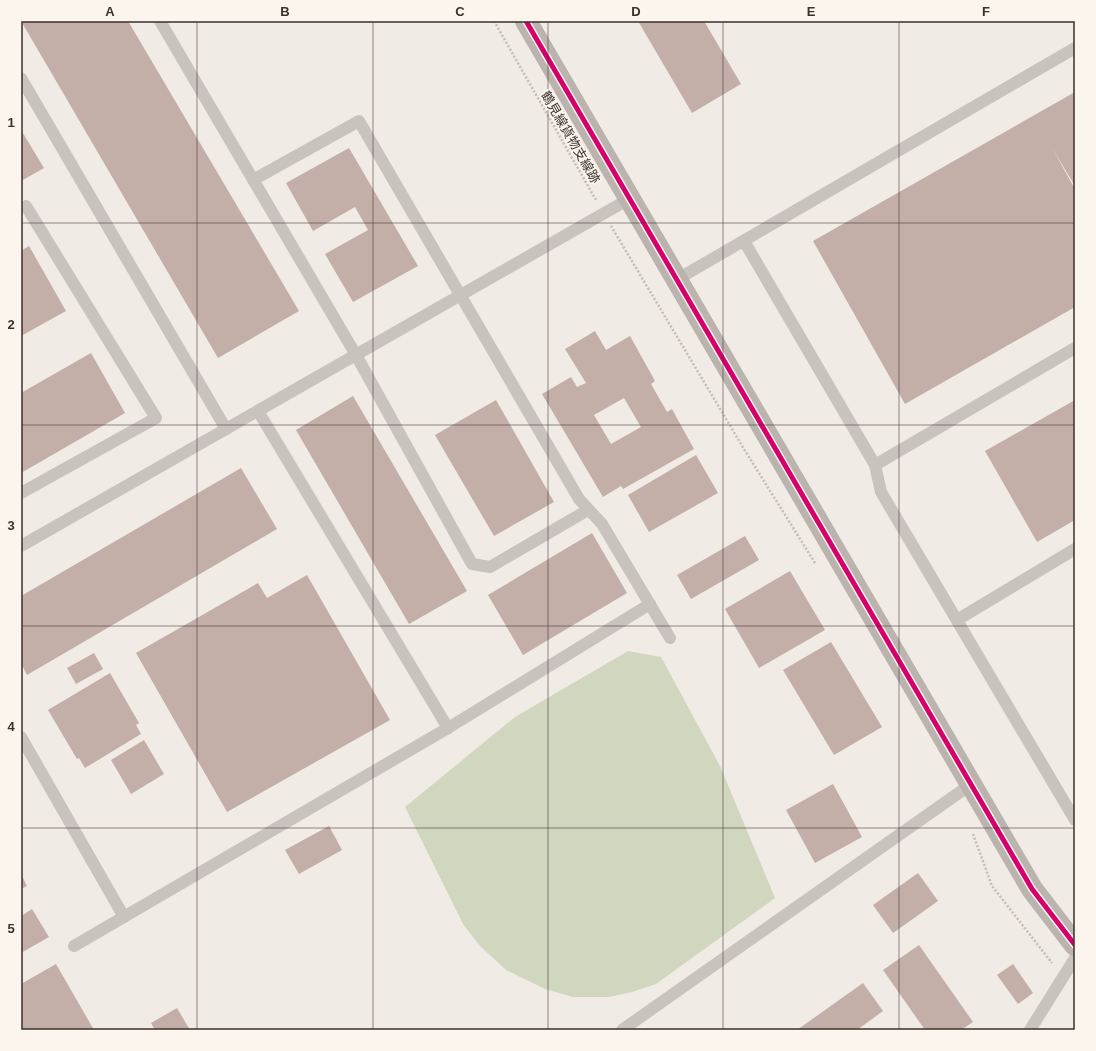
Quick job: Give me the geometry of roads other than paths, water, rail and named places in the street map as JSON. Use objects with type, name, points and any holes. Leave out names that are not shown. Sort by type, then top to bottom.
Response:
[{"type":"street","points":[[526,21],[970,785],[1032,888],[1075,945]]},
{"type":"lane","points":[[160,21],[356,355],[472,564],[490,567],[588,510]]},
{"type":"lane","points":[[676,280],[1075,48]]},
{"type":"lane","points":[[21,78],[226,429]]},
{"type":"lane","points":[[253,180],[359,121],[579,499],[602,524],[670,638]]},
{"type":"lane","points":[[21,546],[629,199]]},
{"type":"lane","points":[[21,493],[156,418],[26,206]]},
{"type":"lane","points":[[744,241],[875,465],[881,492],[1075,820]]},
{"type":"lane","points":[[875,465],[1075,348]]},
{"type":"lane","points":[[258,411],[448,728]]},
{"type":"lane","points":[[957,620],[1075,549]]},
{"type":"lane","points":[[74,946],[448,728],[650,604]]},
{"type":"lane","points":[[21,737],[124,917]]},
{"type":"lane","points":[[622,1030],[970,785]]},
{"type":"lane","points":[[1030,1030],[1075,958]]}]
